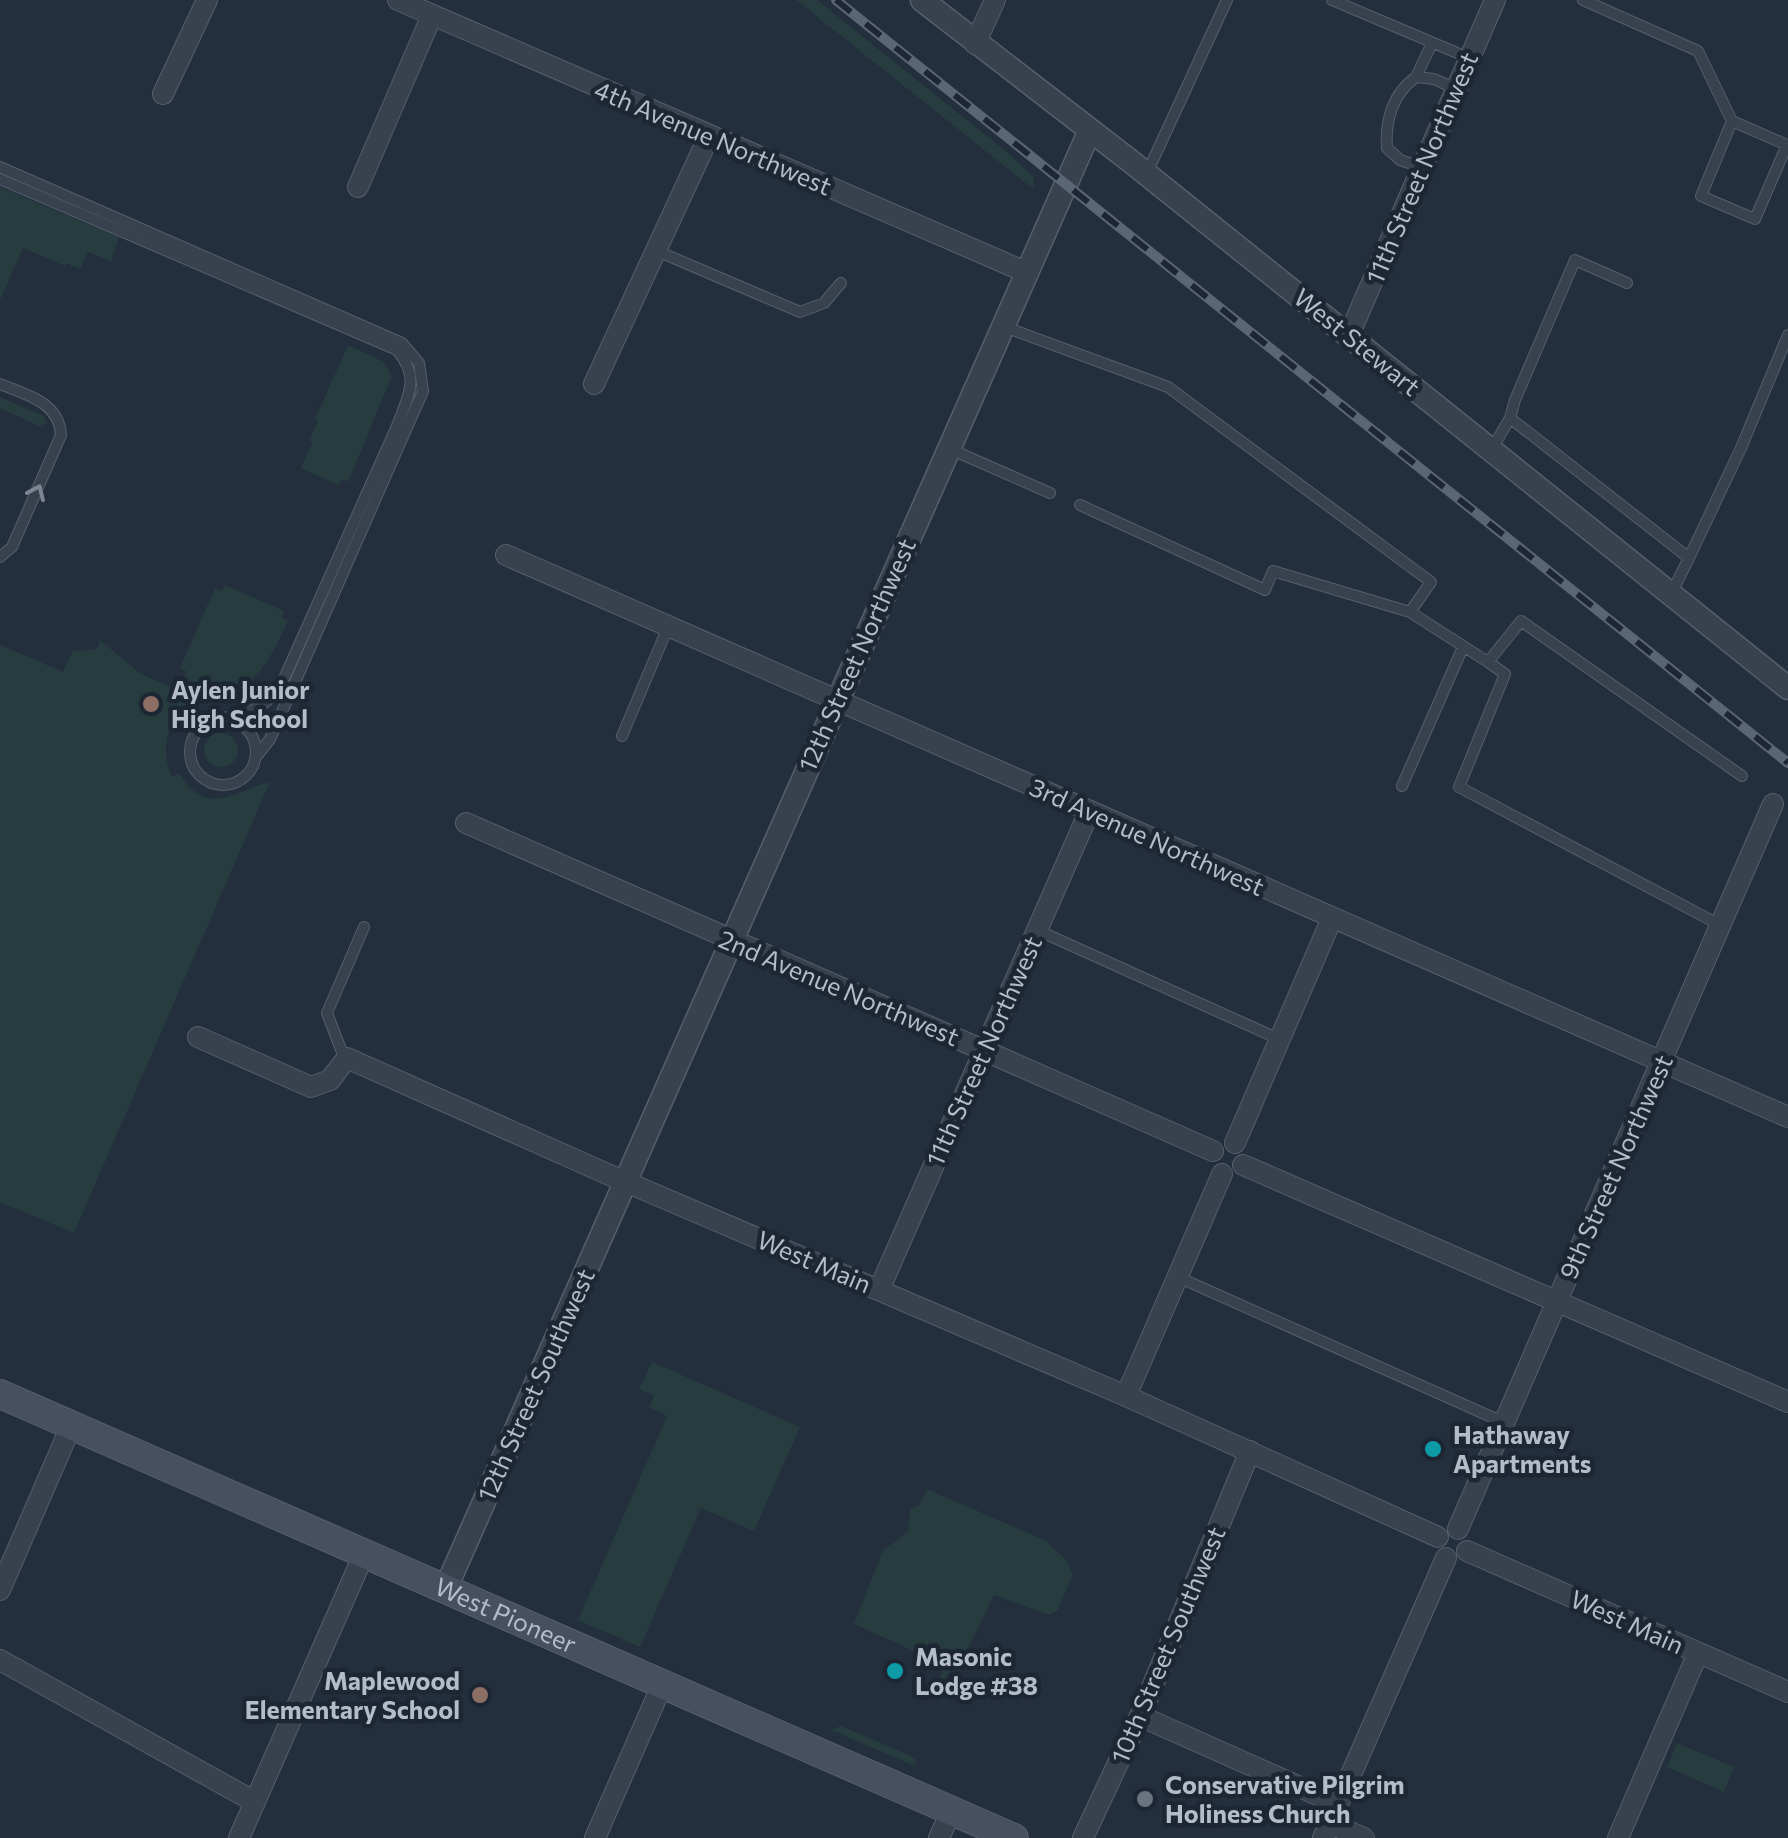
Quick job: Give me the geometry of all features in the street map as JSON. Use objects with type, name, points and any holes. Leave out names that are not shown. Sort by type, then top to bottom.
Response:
[{"type":"main road","name":"West Pioneer","points":[[0,1394],[1014,1838]]},
{"type":"street","points":[[163,94],[207,0]]},
{"type":"street","name":"4th Avenue Northwest","points":[[398,0],[1028,273]]},
{"type":"street","name":"West Stewart","points":[[922,0],[1349,335],[1788,688]]},
{"type":"street","points":[[976,44],[994,0]]},
{"type":"street","name":"11th Street Northwest","points":[[1349,335],[1494,0]]},
{"type":"street","points":[[358,186],[432,15]]},
{"type":"street","name":"12th Street Northwest","points":[[626,1181],[1090,130]]},
{"type":"street","points":[[594,384],[709,136]]},
{"type":"street","name":"3rd Avenue Northwest","points":[[506,555],[1788,1117]]},
{"type":"street","name":"9th Street Northwest","points":[[1448,1533],[1505,1422],[1774,804]]},
{"type":"street","name":"11th Street Northwest","points":[[879,1290],[1089,812]]},
{"type":"street","name":"2nd Avenue Northwest","points":[[466,823],[1212,1151]]},
{"type":"street","points":[[1235,1143],[1332,918]]},
{"type":"street","points":[[198,1036],[311,1086],[330,1080],[345,1060]]},
{"type":"street","name":"West Main","points":[[345,1060],[1448,1533]]},
{"type":"street","points":[[1224,1142],[1235,1143],[1244,1154],[1243,1165],[1234,1174],[1222,1174],[1212,1164],[1212,1151],[1224,1142]]},
{"type":"street","points":[[1243,1165],[1788,1402]]},
{"type":"street","points":[[1126,1396],[1222,1174]]},
{"type":"street","name":"12th Street Southwest","points":[[445,1590],[626,1181]]},
{"type":"street","points":[[0,1590],[71,1426]]},
{"type":"street","name":"10th Street Southwest","points":[[1083,1838],[1140,1716],[1250,1451]]},
{"type":"street","points":[[1448,1533],[1467,1538],[1467,1551],[1458,1559],[1446,1558],[1437,1550],[1448,1533]]},
{"type":"street","name":"West Main","points":[[1467,1551],[1788,1692]]},
{"type":"street","points":[[240,1838],[364,1554]]},
{"type":"street","points":[[1330,1822],[1446,1558]]},
{"type":"street","points":[[1618,1838],[1698,1654]]},
{"type":"street","points":[[0,1660],[255,1802]]},
{"type":"street","points":[[594,1838],[662,1685]]},
{"type":"street","points":[[1140,1716],[1364,1838]]},
{"type":"street","points":[[939,1838],[951,1811]]},
{"type":"lane","points":[[1146,174],[1227,0]]},
{"type":"lane","points":[[1332,0],[1469,58]]},
{"type":"lane","points":[[1583,0],[1698,51],[1732,121],[1787,145],[1755,219],[1701,196],[1732,121]]},
{"type":"lane","points":[[1422,167],[1400,160],[1387,148],[1386,131],[1402,87],[1416,77],[1432,43]]},
{"type":"lane","points":[[1416,77],[1456,89]]},
{"type":"lane","points":[[0,167],[402,342],[419,362],[423,391],[270,738],[256,757]]},
{"type":"lane","points":[[0,179],[398,350],[408,363],[412,377],[410,392],[397,426],[282,683],[258,710],[224,718],[204,724],[191,741],[189,752],[196,772],[214,784],[236,782],[253,768],[256,757],[256,746],[245,726],[224,718]]},
{"type":"lane","points":[[658,251],[800,312],[824,303],[840,284]]},
{"type":"lane","points":[[1492,450],[1510,418],[1514,400],[1575,260],[1627,283]]},
{"type":"lane","points":[[1004,327],[1168,388],[1432,582],[1410,612]]},
{"type":"lane","points":[[1670,594],[1741,448],[1788,336]]},
{"type":"lane","points":[[0,384],[52,408],[62,435],[12,547],[0,557]]},
{"type":"lane","points":[[1510,418],[1688,558]]},
{"type":"lane","points":[[949,449],[1050,493]]},
{"type":"lane","points":[[1080,506],[1265,590],[1273,571],[1410,612],[1488,662],[1505,674],[1459,788],[1721,926]]},
{"type":"lane","points":[[1488,662],[1521,622],[1742,776]]},
{"type":"lane","points":[[622,736],[668,627]]},
{"type":"lane","points":[[1402,786],[1464,647]]},
{"type":"lane","points":[[345,1060],[326,1013],[364,927]]},
{"type":"lane","points":[[1038,930],[1282,1040]]},
{"type":"lane","points":[[1178,1277],[1505,1422]]},
{"type":"green space","points":[[796,0],[817,0],[1008,153],[1034,178],[1033,189]]},
{"type":"green space","points":[[0,187],[119,237],[111,261],[88,252],[80,269],[23,248],[0,300]]},
{"type":"green space","points":[[348,345],[384,362],[392,376],[348,482],[342,479],[338,485],[301,468],[313,442],[309,440],[318,421],[315,419]]},
{"type":"green space","points":[[0,397],[43,416],[48,423],[39,426],[0,408]]},
{"type":"green space","points":[[225,585],[284,611],[282,617],[288,621],[272,653],[251,680],[224,693],[207,692],[187,686],[190,680],[180,668],[215,588],[222,591]]},
{"type":"green space","points":[[100,640],[141,674],[198,699],[180,713],[169,732],[166,754],[172,777],[179,773],[190,787],[211,799],[270,782],[74,1233],[0,1202],[0,648],[1,645],[63,672],[73,651],[97,649]]},
{"type":"green space","points":[[221,733],[233,738],[238,750],[233,762],[221,767],[209,762],[204,750],[209,738]]},
{"type":"green space","points":[[652,1362],[800,1427],[754,1531],[701,1508],[640,1647],[578,1620],[667,1416],[649,1407],[654,1396],[639,1389]]},
{"type":"green space","points":[[927,1489],[1044,1540],[1064,1557],[1073,1574],[1058,1610],[1049,1615],[994,1595],[963,1659],[952,1666],[944,1681],[939,1679],[945,1665],[854,1624],[883,1551],[908,1531],[910,1510],[919,1505]]},
{"type":"green space","points":[[841,1726],[909,1755],[916,1760],[915,1766],[831,1730]]},
{"type":"green space","points":[[1677,1743],[1734,1767],[1724,1792],[1667,1767]]},
{"type":"railway","points":[[836,0],[1788,763]]},
{"type":"place","name":"Aylen Junior High School","points":[[151,704]]},
{"type":"place","name":"Hathaway Apartments","points":[[1433,1449]]},
{"type":"place","name":"Masonic Lodge #38","points":[[895,1671]]},
{"type":"place","name":"Maplewood Elementary School","points":[[480,1695]]},
{"type":"place","name":"Conservative Pilgrim Holiness Church","points":[[1145,1799]]}]
